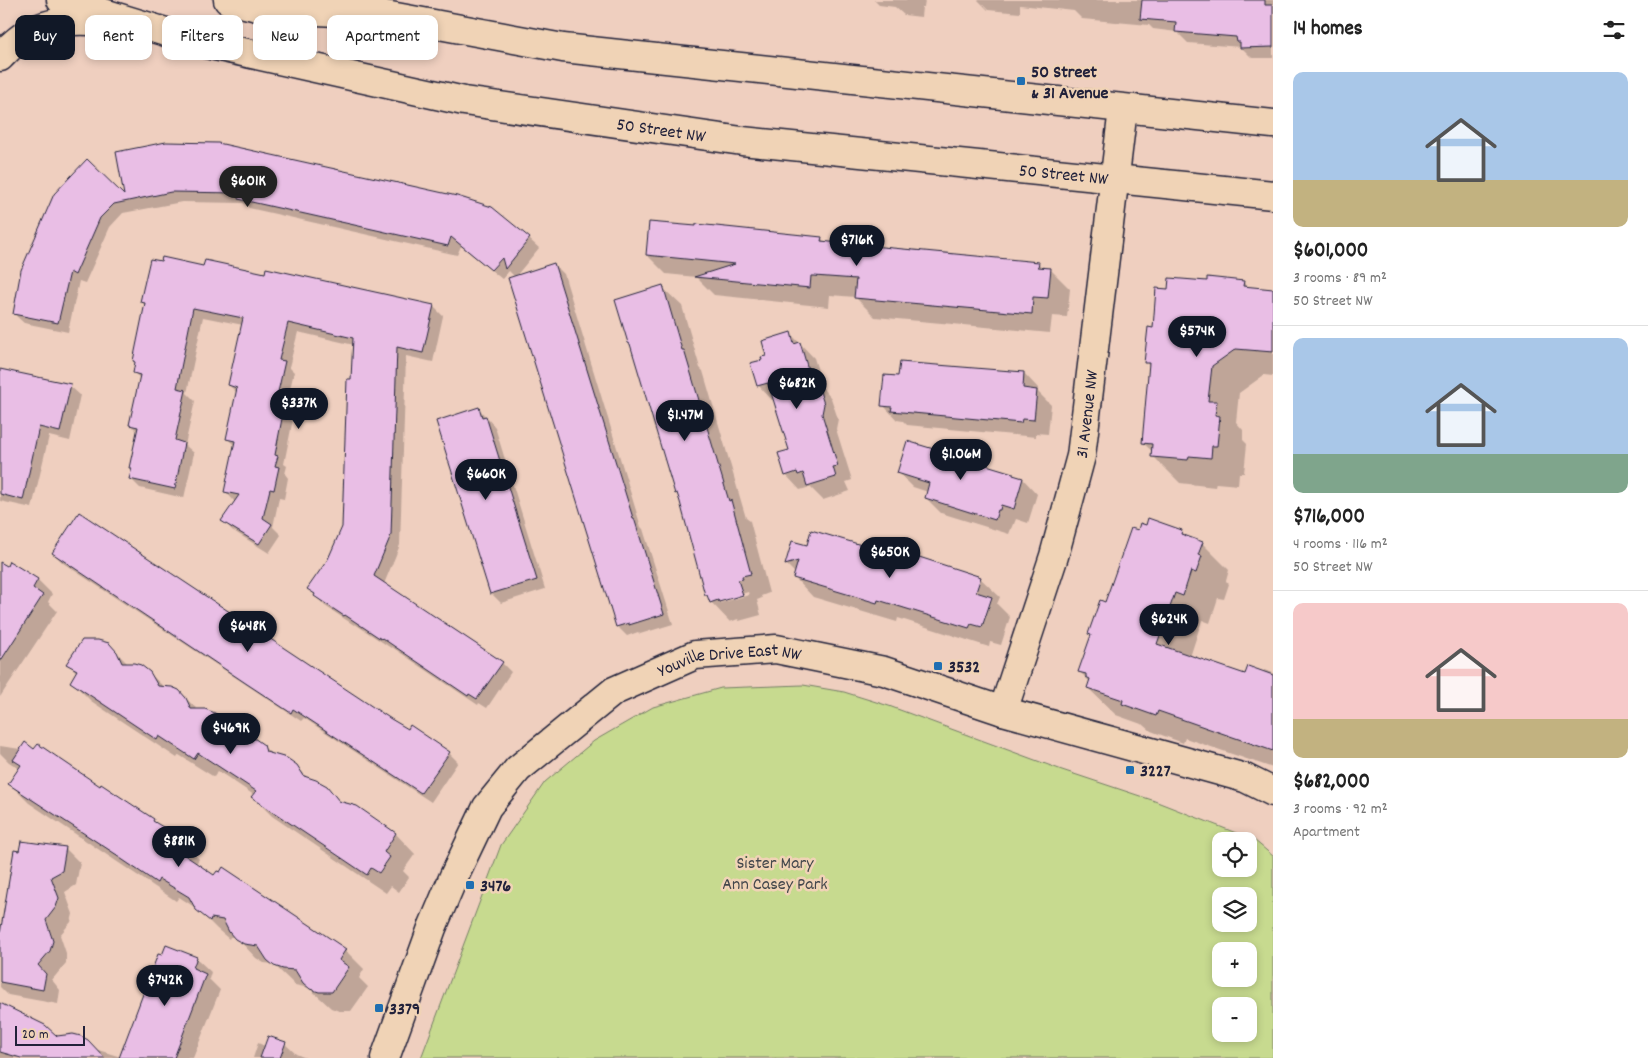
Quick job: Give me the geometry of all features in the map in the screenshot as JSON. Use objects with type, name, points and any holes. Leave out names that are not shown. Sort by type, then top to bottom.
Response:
[{"type":"main road","name":"50 Street NW","points":[[61,0],[109,15]]},
{"type":"main road","points":[[228,0],[261,8],[385,15]]},
{"type":"main road","points":[[314,0],[385,15]]},
{"type":"main road","points":[[0,57],[26,34],[52,23],[85,20]]},
{"type":"main road","points":[[438,25],[563,48],[1273,124]]},
{"type":"main road","name":"50 Street NW","points":[[152,28],[202,43],[464,101],[742,141],[1273,195]]},
{"type":"main road","name":"31 Avenue NW","points":[[1003,711],[1054,556],[1081,456],[1123,109]]},
{"type":"main road","name":"Youville Drive East NW","points":[[385,1058],[432,928],[487,807],[518,769],[614,691],[695,656],[776,649],[884,671],[1003,711],[1245,778],[1273,792]]},
{"type":"green space","name":"Sister Mary Ann Casey Park","points":[[803,685],[844,692],[889,706],[1062,770],[1152,800],[1234,832],[1212,832],[1212,877],[1257,877],[1257,843],[1273,856],[1273,1058],[421,1058],[501,845],[545,782],[594,741],[653,707],[721,688]]},
{"type":"building","points":[[1142,0],[1265,0],[1265,5],[1273,5],[1273,47],[1240,48],[1240,42],[1237,42],[1236,37],[1175,32],[1176,22],[1140,19]]},
{"type":"building","points":[[166,142],[218,143],[457,196],[492,207],[530,238],[505,269],[502,258],[491,270],[451,237],[448,246],[238,199],[239,193],[171,192],[114,204],[100,218],[75,275],[70,272],[58,323],[13,314],[21,270],[54,194],[87,159],[124,195],[116,152]]},
{"type":"building","points":[[649,222],[716,226],[822,237],[821,241],[1039,262],[1038,267],[1051,268],[1048,298],[1033,297],[1032,314],[854,298],[856,279],[811,276],[810,288],[694,277],[735,264],[646,255]]},
{"type":"building","points":[[162,257],[203,266],[205,260],[265,273],[266,268],[434,305],[423,353],[397,347],[391,535],[374,576],[503,662],[477,699],[469,694],[468,696],[382,638],[344,616],[314,596],[315,594],[307,589],[328,559],[342,527],[347,379],[351,379],[353,338],[288,323],[279,360],[285,361],[276,401],[285,403],[275,455],[278,456],[275,466],[279,467],[274,490],[270,489],[263,518],[272,524],[259,544],[221,521],[239,495],[224,492],[235,441],[226,439],[237,388],[228,385],[243,318],[193,308],[177,388],[186,390],[175,440],[184,443],[175,489],[129,479],[132,468],[129,468],[138,427],[129,425],[140,375],[133,373],[135,362],[133,361],[145,303],[140,302],[150,259],[161,261]]},
{"type":"building","points":[[554,263],[664,614],[629,625],[629,623],[616,627],[508,278]]},
{"type":"building","points":[[1207,277],[1244,281],[1243,286],[1273,289],[1273,352],[1236,349],[1212,366],[1208,401],[1217,401],[1215,415],[1220,416],[1217,446],[1212,446],[1211,458],[1189,456],[1188,460],[1151,457],[1152,444],[1142,443],[1149,363],[1144,363],[1148,327],[1153,328],[1156,288],[1168,289],[1169,278],[1207,281]]},
{"type":"building","points":[[663,285],[729,501],[731,500],[751,574],[742,576],[743,579],[738,580],[743,595],[719,602],[718,600],[710,603],[707,595],[705,595],[680,502],[677,493],[675,494],[615,300]]},
{"type":"building","points":[[791,332],[794,344],[800,342],[812,383],[817,382],[824,404],[822,414],[838,466],[833,467],[836,477],[807,486],[803,473],[798,475],[797,472],[785,476],[778,453],[789,450],[768,383],[757,386],[750,363],[762,360],[761,357],[766,356],[762,341]]},
{"type":"building","points":[[900,362],[1024,372],[1023,388],[1037,390],[1034,420],[1022,419],[1021,423],[891,411],[892,407],[881,406],[884,375],[898,376]]},
{"type":"building","points":[[0,369],[71,384],[60,432],[39,427],[23,500],[0,494]]},
{"type":"building","points":[[479,407],[482,417],[486,416],[537,580],[490,594],[436,421]]},
{"type":"building","points":[[907,441],[1013,473],[1013,475],[1023,478],[1014,509],[1001,505],[995,520],[925,498],[929,483],[897,473]]},
{"type":"building","points":[[79,512],[391,719],[408,729],[410,725],[450,752],[421,793],[293,709],[291,713],[52,553]]},
{"type":"building","points":[[1148,518],[1182,530],[1181,534],[1203,542],[1198,555],[1202,556],[1196,573],[1191,571],[1183,596],[1175,593],[1157,644],[1245,674],[1248,666],[1273,675],[1273,751],[1158,711],[1156,716],[1122,704],[1123,700],[1087,688],[1090,679],[1086,677],[1086,674],[1078,672],[1091,635],[1088,634],[1100,600],[1105,602],[1131,528],[1138,530],[1140,523],[1146,525]]},
{"type":"building","points":[[811,530],[912,560],[913,555],[981,577],[976,592],[992,597],[982,627],[971,624],[969,628],[878,600],[877,603],[793,578],[798,561],[785,565],[792,541],[807,545]]},
{"type":"building","points":[[9,561],[38,579],[33,588],[43,595],[0,662],[0,562],[7,566]]},
{"type":"building","points":[[82,640],[98,640],[109,643],[117,652],[122,663],[141,665],[150,672],[158,686],[172,687],[179,690],[186,698],[191,709],[205,709],[215,713],[221,718],[228,729],[247,741],[251,742],[254,738],[264,745],[266,752],[287,758],[297,765],[304,776],[327,786],[339,801],[357,806],[396,833],[384,852],[390,857],[379,873],[371,868],[367,875],[251,797],[256,791],[198,753],[194,759],[159,736],[157,740],[70,682],[77,670],[66,664]]},
{"type":"building","points":[[25,742],[34,749],[38,744],[181,838],[176,845],[185,851],[183,854],[214,875],[217,871],[220,872],[223,867],[346,949],[339,960],[349,967],[332,992],[319,992],[310,989],[303,983],[295,970],[274,966],[267,960],[258,946],[244,944],[235,939],[223,920],[211,918],[210,921],[196,910],[189,897],[159,879],[157,883],[8,784],[21,765],[13,760]]},
{"type":"building","points":[[21,841],[66,847],[62,871],[51,877],[59,898],[56,907],[46,920],[53,941],[50,951],[38,965],[46,974],[43,990],[0,982],[0,934],[14,850],[19,851]]},
{"type":"building","points":[[166,945],[197,957],[193,968],[206,974],[174,1058],[119,1058],[158,954],[162,955]]},
{"type":"building","points":[[0,1003],[45,1025],[57,1036],[73,1034],[81,1036],[88,1040],[105,1058],[21,1058],[0,1052]]},
{"type":"building","points":[[268,1036],[286,1042],[280,1058],[260,1058]]},
{"type":"place","name":"50 Street & 31 Avenue","points":[[1021,81]]},
{"type":"place","name":"3532","points":[[938,666]]},
{"type":"place","name":"3227","points":[[1130,770]]},
{"type":"place","name":"3476","points":[[470,885]]},
{"type":"place","name":"3379","points":[[379,1008]]}]
